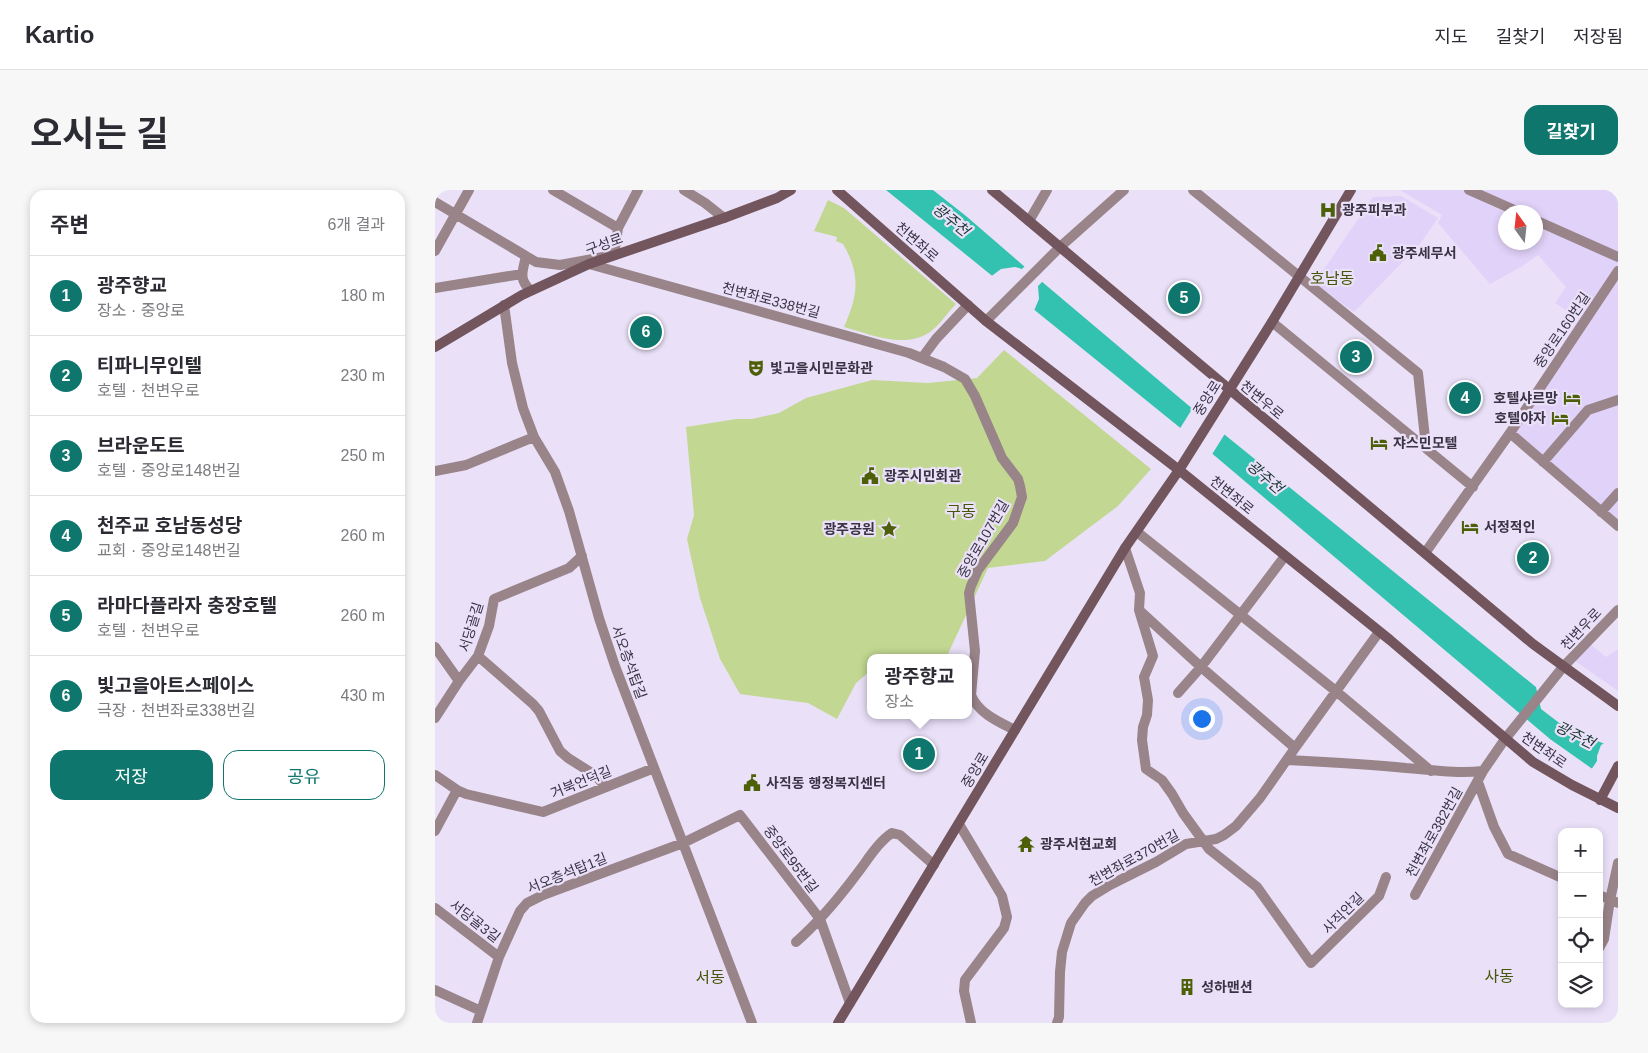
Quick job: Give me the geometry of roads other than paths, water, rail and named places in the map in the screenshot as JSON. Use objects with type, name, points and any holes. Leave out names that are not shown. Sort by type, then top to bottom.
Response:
[{"type":"street","points":[[435,251],[469,190]]},
{"type":"street","points":[[553,190],[618,228]]},
{"type":"street","points":[[435,202],[536,262],[560,265],[614,255],[618,228],[638,190]]},
{"type":"street","points":[[684,190],[724,218]]},
{"type":"street","name":"구성로","points":[[435,346],[531,290],[589,264],[724,218],[777,198],[791,190]]},
{"type":"street","name":"천변좌로","points":[[837,190],[986,321],[1179,470],[1379,632],[1533,762],[1553,775],[1602,796],[1618,808]]},
{"type":"street","name":"천변우로","points":[[992,190],[1029,221],[1057,251],[1229,390],[1563,668],[1618,706]]},
{"type":"street","points":[[1029,221],[1047,190]]},
{"type":"street","points":[[986,321],[1057,251],[1123,190]]},
{"type":"street","points":[[1193,190],[1418,373],[1426,447]]},
{"type":"street","name":"중앙로","points":[[838,1023],[1125,548],[1179,470],[1272,322],[1351,190]]},
{"type":"street","points":[[1469,190],[1503,205]]},
{"type":"street","points":[[1543,224],[1618,257]]},
{"type":"street","points":[[527,256],[522,274],[524,284],[531,290]]},
{"type":"street","name":"천변좌로338번길","points":[[589,264],[854,337],[922,358],[944,367]]},
{"type":"street","name":"중앙로160번길","points":[[1510,433],[1618,271]]},
{"type":"street","points":[[435,288],[522,274]]},
{"type":"street","name":"서오층석탑길","points":[[504,305],[516,383],[523,408],[534,437],[555,472],[569,511],[604,634],[752,1023]]},
{"type":"street","points":[[922,358],[936,339],[968,305]]},
{"type":"street","points":[[1272,322],[1473,487]]},
{"type":"street","name":"중앙로107번길","points":[[944,367],[965,379],[971,388],[1002,458],[1018,479],[1022,497],[1013,523],[979,570],[969,593],[975,651],[972,684]]},
{"type":"street","points":[[1543,462],[1588,410],[1618,400]]},
{"type":"street","points":[[1425,553],[1510,433],[1618,526]]},
{"type":"street","points":[[435,472],[466,465],[534,437]]},
{"type":"street","points":[[1601,512],[1618,493]]},
{"type":"street","points":[[1137,532],[1337,692],[1431,771]]},
{"type":"street","points":[[1125,548],[1140,593],[1139,610],[1153,656],[1144,677],[1147,708],[1142,740],[1146,769],[1162,780],[1203,842]]},
{"type":"street","name":"서당골길","points":[[435,718],[478,656],[489,626],[495,599],[569,568],[582,556]]},
{"type":"street","points":[[1178,693],[1201,666],[1285,556]]},
{"type":"street","points":[[1139,610],[1295,748]]},
{"type":"street","name":"천변우로","points":[[1563,668],[1618,610]]},
{"type":"street","name":"천변좌로370번길","points":[[1057,1023],[1059,1017],[1062,952],[1071,923],[1085,903],[1105,888],[1186,844],[1203,842],[1224,835],[1236,826],[1260,798],[1379,632]]},
{"type":"street","points":[[435,647],[459,681]]},
{"type":"street","points":[[478,656],[533,704],[539,711],[560,750],[568,758],[595,775],[606,787]]},
{"type":"street","name":"천변좌로382번길","points":[[1415,895],[1483,771],[1505,739],[1563,668]]},
{"type":"street","name":"중앙로107번길","points":[[972,698],[981,709],[1015,730]]},
{"type":"street","name":"천변좌로382번길","points":[[1287,760],[1431,771],[1483,771]]},
{"type":"street","points":[[1602,796],[1618,766]]},
{"type":"street","name":"거북언덕길","points":[[435,775],[457,790],[477,797],[543,812],[654,768]]},
{"type":"street","name":"천변좌로382번길","points":[[1478,782],[1494,827],[1507,854],[1558,876]]},
{"type":"street","points":[[435,831],[457,790]]},
{"type":"street","name":"서오층석탑1길","points":[[477,1023],[499,957],[519,911],[527,903],[543,895],[683,843],[740,815]]},
{"type":"street","name":"중앙로95번길","points":[[740,815],[820,919],[850,1003]]},
{"type":"street","points":[[959,824],[1002,896],[1007,917],[1004,928],[965,980],[965,991],[971,1023]]},
{"type":"street","points":[[795,942],[820,919],[871,855],[887,836],[892,833],[900,835],[934,866]]},
{"type":"street","name":"사직안길","points":[[1203,842],[1219,858],[1257,887],[1311,963],[1379,896],[1386,877]]},
{"type":"street","points":[[1603,941],[1614,901],[1618,863]]},
{"type":"street","name":"서당골3길","points":[[435,908],[499,957]]},
{"type":"street","points":[[435,990],[481,1011]]},
{"type":"water","name":"광주천","points":[[886,190],[933,190],[966,216],[1188,405],[1536,687],[1541,709],[1562,725],[1618,750],[1618,781],[1591,768],[1550,739],[1215,456]]},
{"type":"place","name":"광주피부과","points":[[1328,210]]},
{"type":"place","name":"광주세무서","points":[[1378,253]]},
{"type":"place","name":"라마다플라자 충장호텔","points":[[1184,298]]},
{"type":"place","name":"빛고을아트스페이스","points":[[646,332]]},
{"type":"place","name":"브라운도트","points":[[1356,357]]},
{"type":"place","name":"빛고을시민문화관","points":[[756,368]]},
{"type":"place","name":"천주교 호남동성당","points":[[1465,398]]},
{"type":"place","name":"호텔샤르망","points":[[1572,398]]},
{"type":"place","name":"호텔야자","points":[[1560,418]]},
{"type":"place","name":"쟈스민모텔","points":[[1379,443]]},
{"type":"place","name":"광주시민회관","points":[[870,476]]},
{"type":"place","name":"서정적인","points":[[1470,527]]},
{"type":"place","name":"광주공원","points":[[889,529]]},
{"type":"place","name":"티파니무인텔","points":[[1533,558]]},
{"type":"place","name":"광주향교","points":[[919,754]]},
{"type":"place","name":"사직동 행정복지센터","points":[[752,783]]},
{"type":"place","name":"광주서현교회","points":[[1026,844]]},
{"type":"place","name":"성하맨션","points":[[1187,987]]},
{"type":"district","name":"호남동","points":[[1332,278]]},
{"type":"district","name":"구동","points":[[961,511]]},
{"type":"district","name":"사동","points":[[1499,976]]},
{"type":"district","name":"서동","points":[[710,977]]}]
